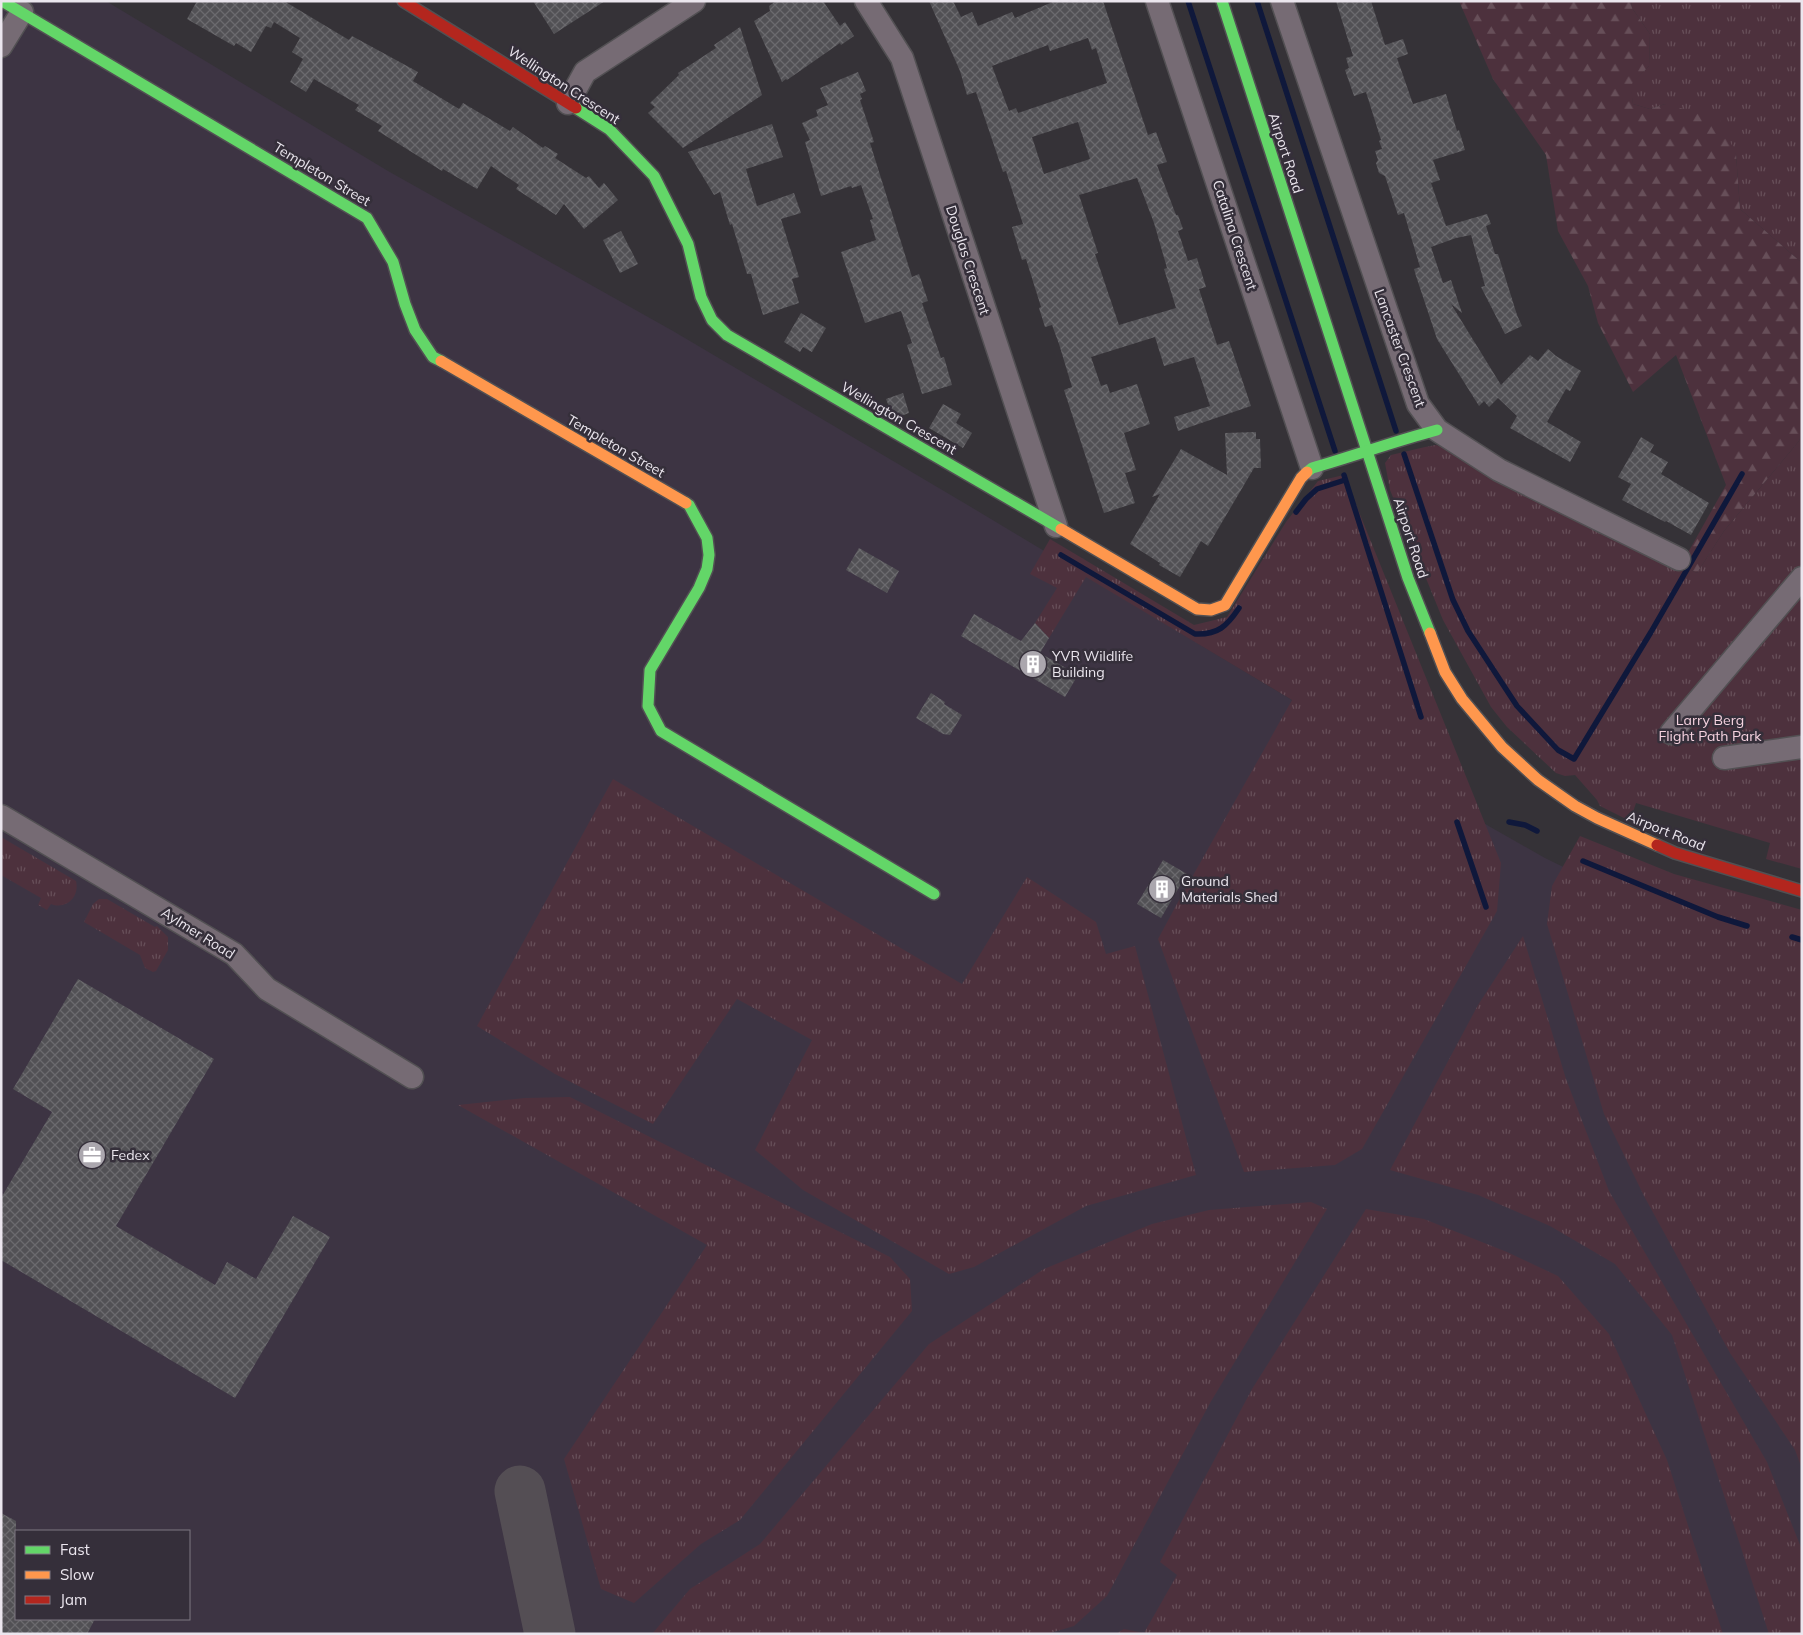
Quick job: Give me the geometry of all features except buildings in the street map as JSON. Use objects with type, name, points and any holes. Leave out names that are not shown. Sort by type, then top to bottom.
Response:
[{"type":"street","name":"Templeton Street","points":[[2,1],[367,218],[393,262],[405,304],[415,330],[433,357],[689,505],[707,538],[708,569],[700,588],[650,670],[648,706],[661,731],[934,894]]},
{"type":"street","name":"Wellington Crescent","points":[[403,1],[609,129],[654,176],[688,244],[701,296],[712,320],[727,335],[1197,610],[1211,610],[1225,605],[1301,478],[1312,468]]},
{"type":"street","points":[[568,103],[585,72],[694,1]]},
{"type":"street","name":"Douglas Crescent","points":[[866,1],[902,58],[1056,526]]},
{"type":"street","name":"Catalina Crescent","points":[[1158,1],[1312,468]]},
{"type":"street","name":"Airport Road","points":[[1222,1],[1408,578],[1445,672],[1462,699],[1502,747],[1538,780],[1575,806],[1597,818],[1675,853],[1802,891]]},
{"type":"street","name":"Lancaster Crescent","points":[[1282,1],[1418,404],[1436,430],[1499,470],[1679,559]]},
{"type":"street","points":[[1,46],[22,12]]},
{"type":"street","points":[[1312,468],[1436,430]]},
{"type":"street","points":[[1671,733],[1802,578]]},
{"type":"street","points":[[1724,758],[1802,748]]},
{"type":"street","name":"Aylmer Road","points":[[1,816],[234,954],[267,989],[412,1077]]},
{"type":"shaded area","points":[[1,1],[106,1],[388,171],[673,331],[971,507],[1292,700],[1290,704],[1436,796],[1545,858],[1802,984],[1802,1634],[1,1634]]},
{"type":"green space","points":[[1459,1],[1631,1],[1632,8],[1650,34],[1649,66],[1631,85],[1633,104],[1650,109],[1665,104],[1719,118],[1736,154],[1740,209],[1802,263],[1802,433],[1799,441],[1724,531],[1697,573],[1681,565],[1726,485],[1676,355],[1633,392],[1598,323],[1588,286],[1558,231],[1546,155],[1493,79]]},
{"type":"green space","points":[[1631,1],[1802,1],[1802,263],[1740,209],[1736,154],[1665,104],[1650,109],[1633,104],[1630,85],[1649,66],[1650,34],[1632,8]]},
{"type":"green space","name":"Larry Berg Flight Path Park","points":[[1802,433],[1802,869],[1766,859],[1770,843],[1636,803],[1630,821],[1600,806],[1575,775],[1565,776],[1556,773],[1507,727],[1491,707],[1443,620],[1390,490],[1385,463],[1391,455],[1425,447],[1436,445],[1451,449],[1697,573],[1724,531],[1799,441]]},
{"type":"green space","points":[[1344,475],[1501,863],[1497,911],[1362,1149],[1335,1165],[1244,1172],[1158,939],[1292,700],[1086,577],[1049,638],[1035,623],[1057,588],[1030,574],[1050,539],[1194,625],[1227,617],[1286,522],[1318,481]]},
{"type":"green space","points":[[613,779],[962,984],[1027,877],[1096,922],[1106,954],[1135,946],[1196,1175],[1086,1206],[974,1267],[949,1274],[803,1190],[755,1150],[812,1040],[737,999],[653,1124],[555,1074],[477,1026]]},
{"type":"green space","points":[[1580,836],[1674,874],[1802,910],[1802,1469],[1795,1450],[1730,1353],[1644,1196],[1604,1114],[1547,924],[1552,886]]},
{"type":"green space","points":[[1,837],[76,881],[76,892],[71,901],[62,905],[51,904],[47,910],[38,905],[41,898],[1,875]]},
{"type":"green space","points":[[99,899],[107,899],[155,927],[157,926],[168,937],[168,950],[156,971],[153,972],[145,968],[140,955],[84,922],[93,904]]},
{"type":"green space","points":[[1523,936],[1566,1079],[1609,1191],[1767,1462],[1802,1550],[1802,1634],[1769,1634],[1672,1335],[1615,1264],[1550,1226],[1478,1195],[1390,1170],[1478,1005]]},
{"type":"green space","points":[[570,1097],[890,1257],[910,1279],[912,1311],[740,1520],[701,1544],[634,1603],[601,1589],[564,1459],[707,1245],[458,1105],[525,1098]]},
{"type":"green space","points":[[1311,1202],[1327,1209],[1210,1403],[1107,1596],[1074,1626],[1047,1634],[652,1634],[690,1589],[760,1544],[929,1344],[1044,1269],[1152,1224],[1209,1210]]},
{"type":"green space","points":[[1366,1209],[1424,1219],[1507,1252],[1558,1276],[1609,1334],[1667,1460],[1723,1634],[1116,1634],[1124,1629],[1144,1633],[1177,1575],[1160,1562],[1252,1389]]},
{"type":"waterway","points":[[1188,1],[1335,451]]},
{"type":"waterway","points":[[1257,1],[1396,431]]},
{"type":"waterway","points":[[1404,454],[1453,600],[1468,631],[1517,706],[1558,750],[1574,759],[1651,632],[1742,474]]},
{"type":"waterway","points":[[1344,475],[1421,717]]},
{"type":"waterway","points":[[1296,512],[1317,489],[1345,480]]},
{"type":"waterway","points":[[1061,555],[1195,634],[1216,631],[1226,624],[1239,608]]},
{"type":"waterway","points":[[1457,822],[1486,907]]},
{"type":"waterway","points":[[1509,822],[1525,825],[1537,831]]},
{"type":"waterway","points":[[1583,861],[1718,917],[1747,926]]},
{"type":"waterway","points":[[1792,937],[1802,940]]},
{"type":"taxiway","points":[[520,1491],[550,1634]]},
{"type":"traffic: fast","points":[[2,1],[367,218],[393,262],[405,304],[415,330],[433,357],[441,361]]},
{"type":"traffic: fast","points":[[1222,1],[1408,578],[1430,633]]},
{"type":"traffic: fast","points":[[576,108],[609,129],[654,176],[688,244],[701,297],[712,320],[727,335],[1061,529]]},
{"type":"traffic: fast","points":[[1307,472],[1312,468],[1437,430]]},
{"type":"traffic: fast","points":[[686,503],[689,505],[707,538],[709,555],[707,569],[699,588],[650,670],[648,706],[661,731],[934,894]]},
{"type":"traffic: slow","points":[[441,361],[686,503]]},
{"type":"traffic: slow","points":[[1061,529],[1197,609],[1211,610],[1225,605],[1301,478],[1307,472]]},
{"type":"traffic: slow","points":[[1430,633],[1445,672],[1462,699],[1502,747],[1538,780],[1575,806],[1657,845]]},
{"type":"traffic: jam","points":[[403,1],[576,108]]},
{"type":"traffic: jam","points":[[1657,845],[1675,853],[1802,891]]},
{"type":"place","name":"YVR Wildlife Building","points":[[1033,664]]},
{"type":"place","name":"Ground Materials Shed","points":[[1162,889]]},
{"type":"place","name":"Fedex","points":[[92,1155]]}]
